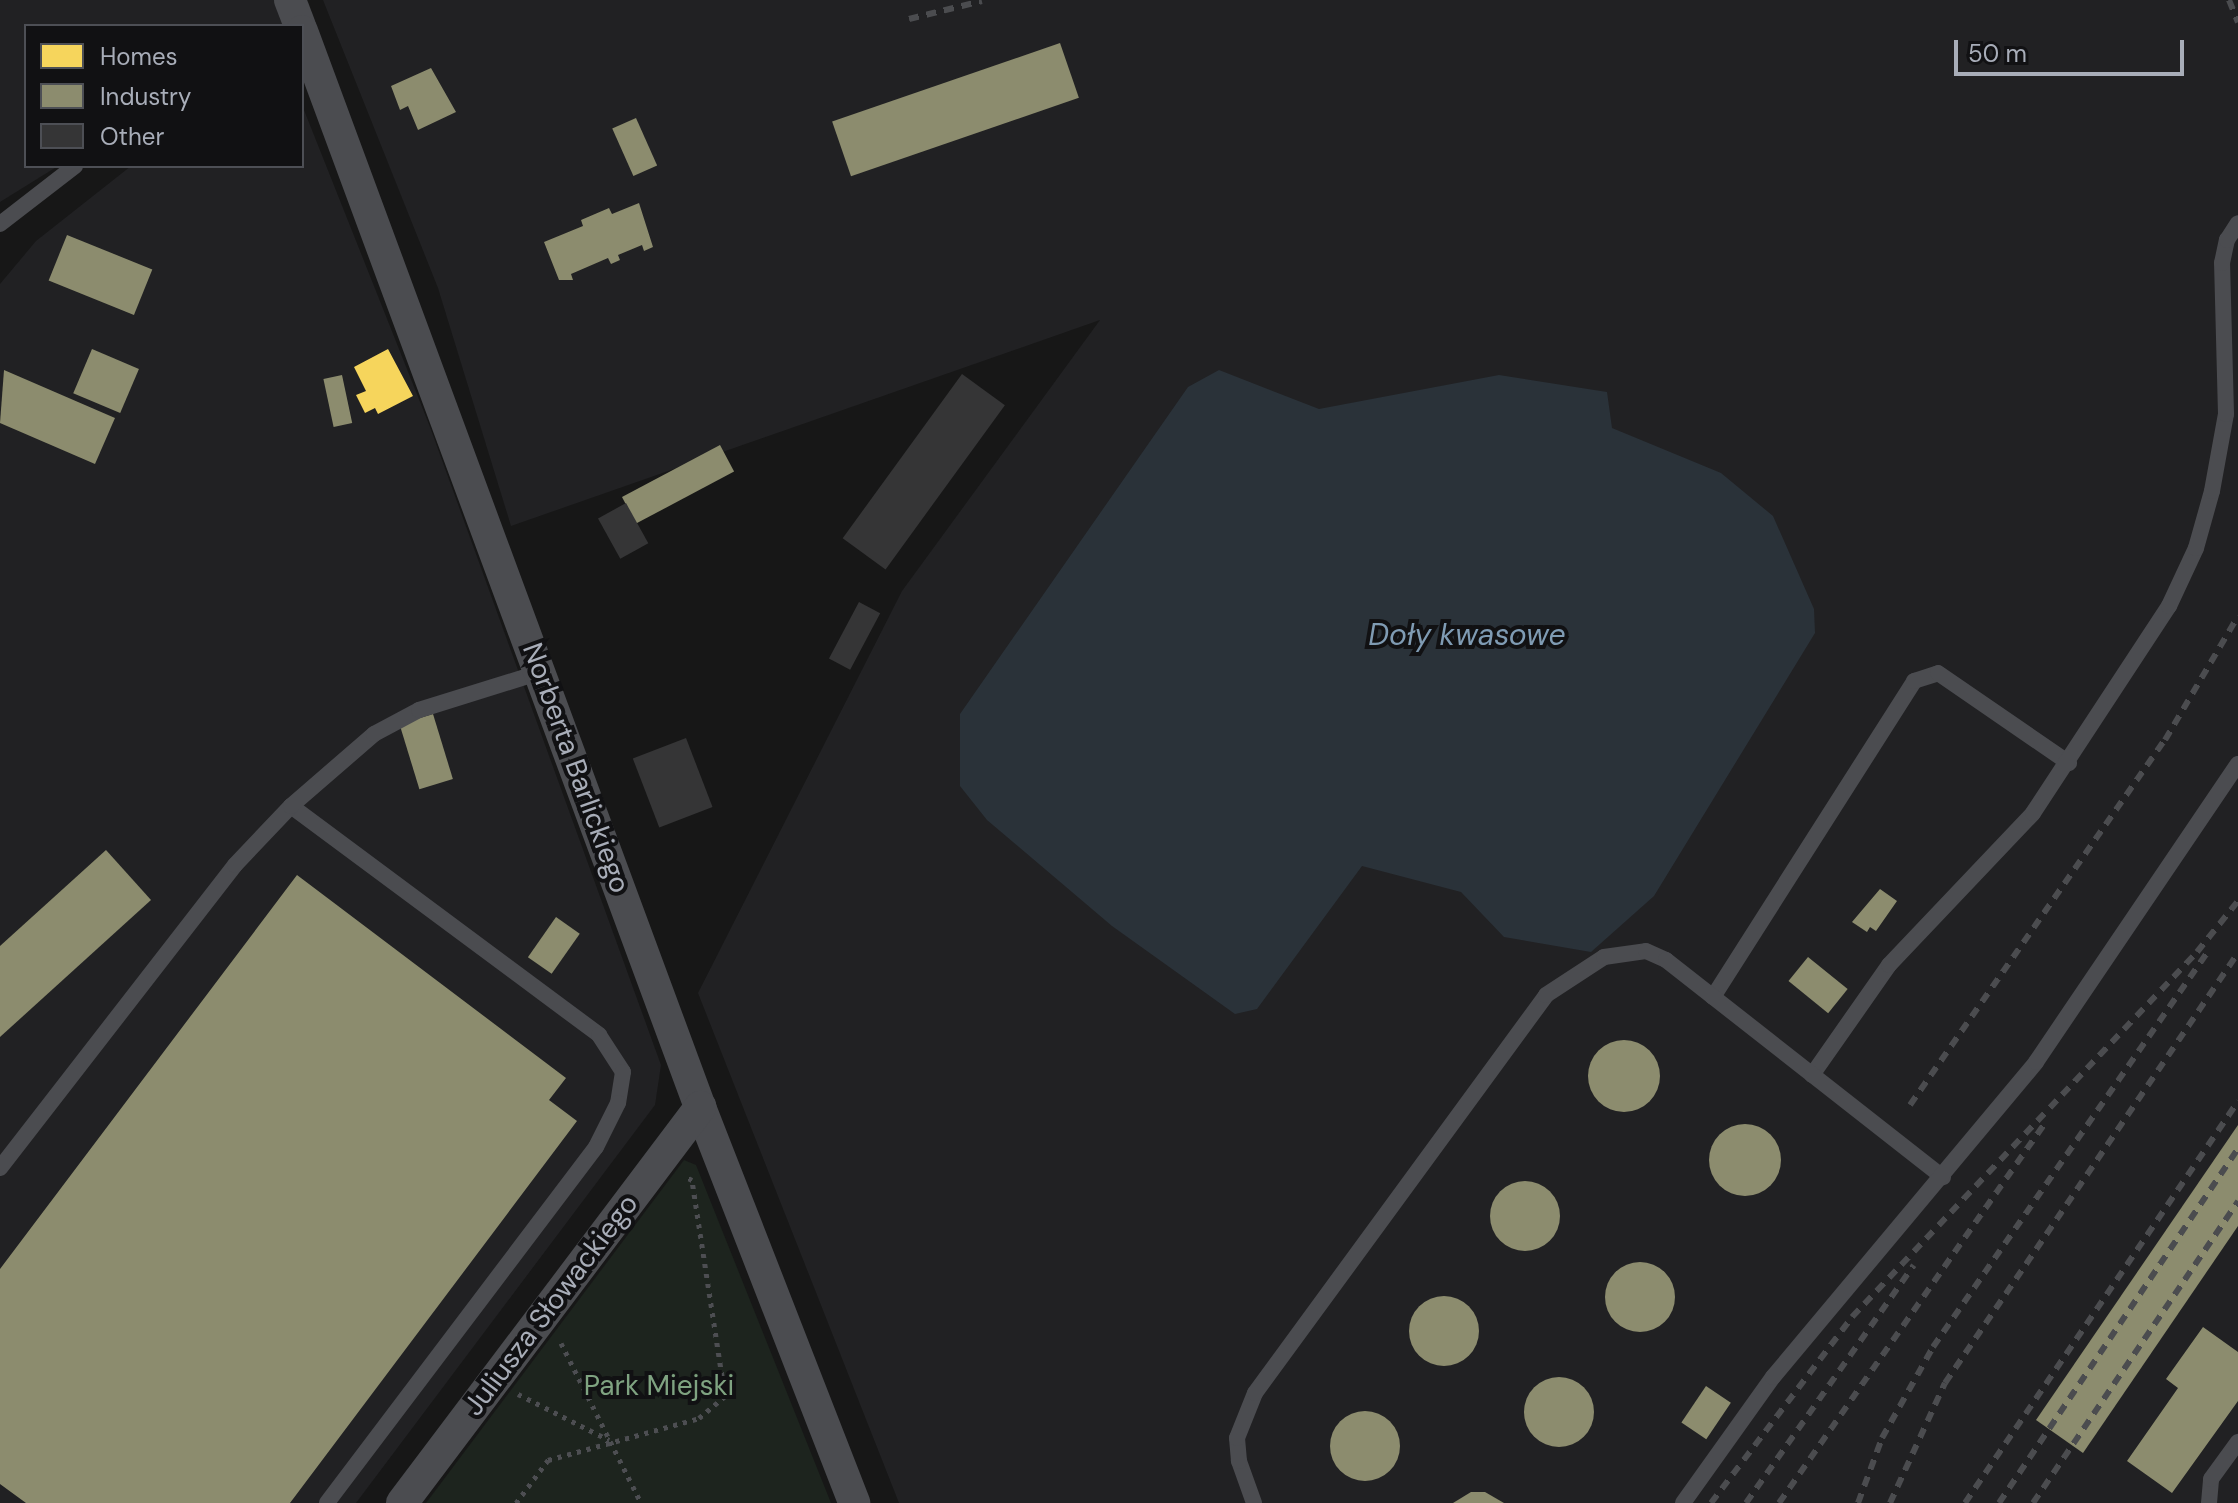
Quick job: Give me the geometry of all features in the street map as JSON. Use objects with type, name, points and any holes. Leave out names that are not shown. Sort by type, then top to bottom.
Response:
[{"type":"street","name":"Norberta Barlickiego","points":[[290,0],[299,24]]},
{"type":"street","name":"Norberta Barlickiego","points":[[304,38],[700,1107],[854,1503]]},
{"type":"street","name":"Juliusza Słowackiego","points":[[402,1503],[700,1107]]},
{"type":"lane","points":[[0,224],[72,168]]},
{"type":"lane","points":[[1812,1075],[1889,965],[2033,813],[2137,661],[2196,548],[2226,414],[2222,263],[2227,240],[2238,223]]},
{"type":"lane","points":[[0,1168],[235,865],[291,806],[374,734],[419,710],[541,672]]},
{"type":"lane","points":[[1713,997],[1914,681],[1938,673],[2069,763]]},
{"type":"lane","points":[[1683,1503],[1773,1377],[2036,1062],[2238,764]]},
{"type":"lane","points":[[291,806],[599,1035],[623,1072],[618,1103],[596,1147],[327,1503]]},
{"type":"lane","points":[[1254,1503],[1239,1461],[1237,1438],[1255,1393],[1546,995],[1604,957],[1646,951],[1713,997],[1943,1177]]},
{"type":"lane","points":[[2209,1503],[2211,1479],[2238,1442]]},
{"type":"path","points":[[516,1503],[548,1460],[699,1418],[725,1396],[692,1180]]},
{"type":"path","points":[[559,1339],[641,1503]]},
{"type":"path","points":[[517,1394],[610,1441]]},
{"type":"shaded area","points":[[0,0],[274,0],[283,24],[24,24],[24,168],[55,168],[0,202]]},
{"type":"shaded area","points":[[323,0],[2238,0],[2238,1503],[899,1503],[698,993],[902,591],[1100,320],[511,526],[438,288]]},
{"type":"shaded area","points":[[304,110],[430,427],[661,1065],[655,1105],[356,1503],[0,1503],[0,284],[36,241],[128,168],[304,168]]},
{"type":"green space","name":"Park Miejski","points":[[684,1160],[696,1165],[831,1503],[426,1503]]},
{"type":"water","name":"Doły kwasowe","points":[[1219,370],[1319,409],[1499,375],[1607,392],[1612,428],[1721,473],[1773,516],[1814,609],[1815,633],[1654,896],[1591,952],[1504,937],[1461,892],[1362,866],[1257,1009],[1235,1014],[1112,926],[987,820],[960,786],[960,714],[1188,387]]},
{"type":"building: Homes","points":[[388,349],[413,396],[378,414],[375,408],[365,413],[356,395],[366,391],[354,367]]},
{"type":"building: Industry","points":[[1060,43],[1079,98],[851,176],[832,121]]},
{"type":"building: Industry","points":[[431,68],[456,112],[418,130],[408,106],[400,110],[391,86]]},
{"type":"building: Industry","points":[[636,118],[657,166],[633,176],[612,129]]},
{"type":"building: Industry","points":[[639,203],[653,247],[644,251],[642,245],[618,255],[620,260],[611,264],[608,258],[571,274],[573,280],[559,280],[544,242],[583,226],[581,220],[609,208],[612,214]]},
{"type":"building: Industry","points":[[67,235],[152,269],[134,315],[49,280]]},
{"type":"building: Industry","points":[[92,349],[139,369],[120,413],[73,393]]},
{"type":"building: Industry","points":[[4,370],[115,418],[95,464],[0,423]]},
{"type":"building: Industry","points":[[342,375],[352,423],[334,427],[323,379]]},
{"type":"building: Industry","points":[[720,445],[734,471],[636,524],[622,497]]},
{"type":"building: Industry","points":[[433,714],[453,779],[419,789],[400,724]]},
{"type":"building: Industry","points":[[106,850],[151,900],[0,1037],[0,946]]},
{"type":"building: Industry","points":[[297,875],[566,1078],[549,1100],[577,1121],[290,1503],[26,1503],[0,1484],[0,1269]]},
{"type":"building: Industry","points":[[1880,889],[1897,901],[1876,931],[1870,927],[1867,932],[1852,922]]},
{"type":"building: Industry","points":[[556,917],[580,934],[552,974],[528,957]]},
{"type":"building: Industry","points":[[1808,957],[1848,989],[1828,1013],[1788,981]]},
{"type":"building: Industry","points":[[1631,1040],[1650,1050],[1658,1062],[1658,1090],[1650,1102],[1638,1110],[1617,1112],[1598,1102],[1590,1090],[1588,1069],[1598,1050],[1610,1042]]},
{"type":"building: Industry","points":[[1752,1124],[1771,1134],[1779,1146],[1779,1174],[1771,1186],[1759,1194],[1738,1196],[1719,1186],[1711,1174],[1709,1153],[1719,1134],[1731,1126]]},
{"type":"building: Industry","points":[[2238,1125],[2238,1226],[2083,1453],[2036,1420]]},
{"type":"building: Industry","points":[[1525,1181],[1550,1191],[1560,1216],[1550,1241],[1525,1251],[1500,1241],[1490,1216],[1500,1191]]},
{"type":"building: Industry","points":[[1640,1262],[1665,1272],[1675,1297],[1665,1322],[1640,1332],[1615,1322],[1605,1297],[1615,1272]]},
{"type":"building: Industry","points":[[1444,1296],[1469,1306],[1479,1331],[1469,1356],[1444,1366],[1419,1356],[1409,1331],[1419,1306]]},
{"type":"building: Industry","points":[[2203,1327],[2238,1352],[2238,1401],[2172,1493],[2127,1461],[2178,1388],[2166,1379]]},
{"type":"building: Industry","points":[[1559,1377],[1584,1387],[1594,1412],[1584,1437],[1559,1447],[1534,1437],[1524,1412],[1534,1387]]},
{"type":"building: Industry","points":[[1706,1386],[1731,1403],[1706,1439],[1681,1422]]},
{"type":"building: Industry","points":[[1365,1411],[1390,1421],[1400,1446],[1390,1471],[1365,1481],[1340,1471],[1330,1446],[1340,1421]]},
{"type":"building: Industry","points":[[1471,1492],[1485,1492],[1504,1503],[1453,1503]]},
{"type":"building: Other","points":[[962,374],[1005,405],[886,569],[843,538]]},
{"type":"building: Other","points":[[626,503],[648,543],[620,559],[598,519]]},
{"type":"building: Other","points":[[859,602],[880,613],[850,670],[829,659]]},
{"type":"building: Other","points":[[686,738],[713,807],[659,828],[633,758]]},
{"type":"railway","points":[[2229,0],[2238,22]]},
{"type":"railway","points":[[909,19],[982,1]]},
{"type":"railway","points":[[1910,1105],[2165,740],[2238,616]]},
{"type":"railway","points":[[1711,1503],[1852,1317],[2197,952],[2238,901]]},
{"type":"railway","points":[[1890,1503],[1945,1383],[2238,953]]},
{"type":"railway","points":[[1858,1503],[1882,1438],[1933,1347],[2206,954]]},
{"type":"railway","points":[[1965,1503],[2238,1101]]},
{"type":"railway","points":[[1779,1503],[2045,1123]]},
{"type":"railway","points":[[1999,1503],[2238,1149]]},
{"type":"railway","points":[[2033,1503],[2238,1201]]},
{"type":"railway","points":[[1746,1503],[1914,1265]]}]
